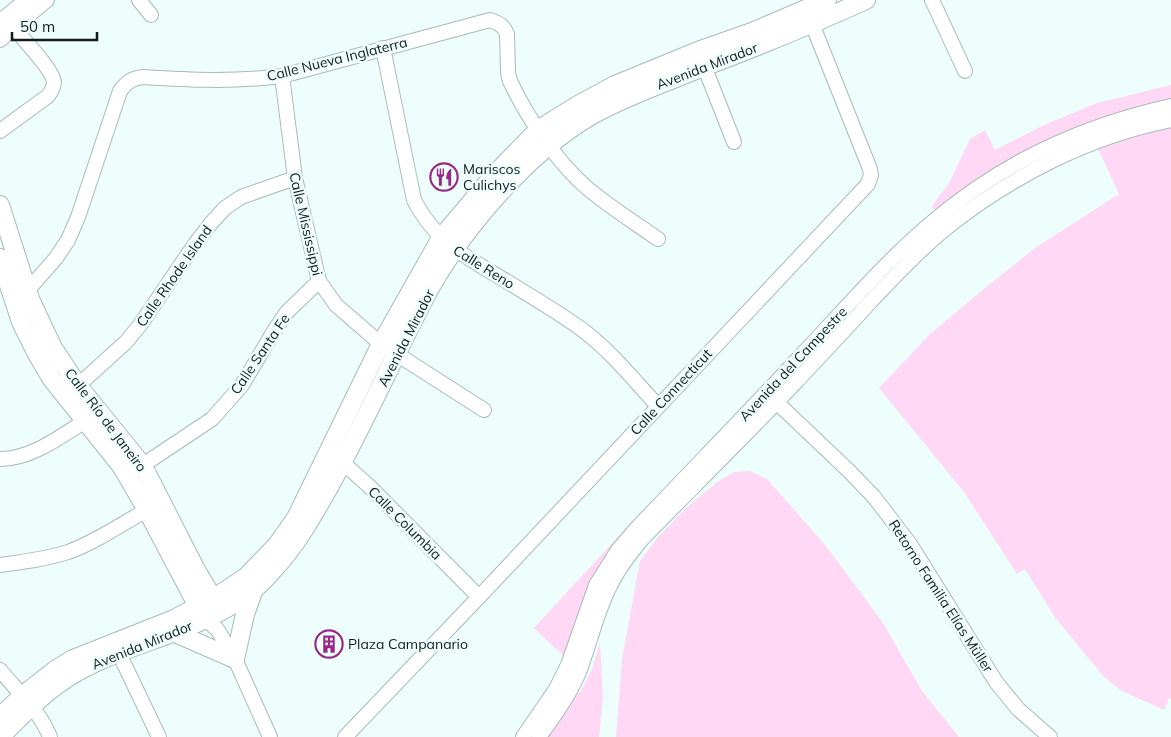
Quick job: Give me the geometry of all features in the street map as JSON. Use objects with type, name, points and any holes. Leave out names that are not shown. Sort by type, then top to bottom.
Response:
[{"type":"main road","points":[[7,26],[30,0]]},
{"type":"main road","name":"Avenida Mirador","points":[[0,737],[27,701],[55,670],[72,659],[116,648],[211,613],[250,583],[336,457],[397,355],[422,302],[455,250],[488,207],[548,145],[588,117],[620,100],[704,67],[809,17],[827,0]]},
{"type":"main road","name":"Avenida Mirador","points":[[336,457],[381,344],[441,238],[494,174],[538,130],[615,85],[698,51],[752,32],[866,0]]},
{"type":"main road","name":"Calle Río de Janeiro","points":[[0,205],[28,290],[85,421],[127,476],[154,506]]},
{"type":"main road","name":"Calle Río de Janeiro","points":[[0,258],[21,322],[37,354],[143,466],[154,506],[211,613]]},
{"type":"main road","points":[[188,571],[217,579],[250,583],[235,659],[174,626],[179,596],[188,571]]},
{"type":"main road","name":"Avenida Mirador","points":[[0,717],[27,701]]},
{"type":"street","points":[[0,40],[7,26],[47,0]]},
{"type":"street","points":[[139,0],[151,15]]},
{"type":"street","points":[[932,0],[965,71]]},
{"type":"street","name":"Calle Connecticut","points":[[345,737],[868,184],[871,176],[870,169],[809,17]]},
{"type":"street","name":"Calle Nueva Inglaterra","points":[[28,290],[56,258],[68,240],[78,217],[118,97],[126,83],[134,78],[143,76],[206,81],[251,80],[282,76],[490,20],[501,25],[508,34],[508,73],[510,81],[548,145],[585,186],[658,238]]},
{"type":"street","points":[[0,131],[48,96],[54,81],[44,63],[7,26]]},
{"type":"street","name":"Calle Reno","points":[[383,48],[414,200],[423,216],[441,238],[455,250],[546,304],[582,329],[617,361],[658,406]]},
{"type":"street","points":[[698,51],[734,142]]},
{"type":"street","name":"Calle Mississippi","points":[[282,76],[295,178],[319,281],[336,305],[381,344],[484,410]]},
{"type":"street","name":"Avenida del Campestre","points":[[538,737],[562,705],[579,671],[596,585],[618,550],[636,528],[772,398],[936,219],[1000,174],[1058,142],[1124,118],[1171,106]]},
{"type":"street","name":"Avenida del Campestre","points":[[894,267],[980,202],[1031,172],[1065,155],[1127,131],[1171,120]]},
{"type":"street","points":[[1058,142],[1065,155]]},
{"type":"street","name":"Calle Rhode Island","points":[[72,392],[126,342],[140,325],[195,244],[225,208],[241,197],[295,178]]},
{"type":"street","name":"Calle Santa Fe","points":[[127,476],[212,419],[242,385],[287,312],[319,281]]},
{"type":"street","name":"Retorno Familia Elías Müller","points":[[772,398],[850,472],[894,522],[910,544],[996,682],[1018,709],[1050,737]]},
{"type":"street","points":[[0,459],[8,459],[29,453],[50,443],[85,421]]},
{"type":"street","name":"Calle Columbia","points":[[336,457],[479,597]]},
{"type":"street","points":[[0,565],[36,560],[69,551],[154,506]]},
{"type":"street","name":"Calle Río de Janeiro","points":[[211,613],[235,659],[270,737]]},
{"type":"street","name":"Avenida del Campestre","points":[[523,737],[556,689],[587,627]]},
{"type":"street","points":[[116,648],[158,737]]},
{"type":"street","points":[[0,670],[46,726],[50,737]]},
{"type":"shaded area","points":[[1171,85],[1171,104],[1099,123],[944,213],[933,209],[932,206],[949,183],[970,139],[985,130],[995,150],[1044,125],[1097,103]]},
{"type":"shaded area","points":[[1171,119],[1171,699],[1169,698],[1164,710],[1122,691],[1104,677],[1054,616],[1025,569],[1017,574],[964,492],[879,388],[929,335],[985,288],[1035,248],[1119,194],[1094,140]]},
{"type":"shaded area","points":[[750,471],[767,479],[826,546],[883,623],[922,691],[959,737],[616,737],[622,659],[640,561],[658,537],[685,509],[717,482],[734,472]]},
{"type":"shaded area","points":[[628,526],[634,532],[570,662],[534,628]]},
{"type":"shaded area","points":[[600,643],[603,698],[599,737],[545,737],[574,697],[581,691],[592,669]]},
{"type":"place","name":"Mariscos Culichys","points":[[444,177]]},
{"type":"place","name":"Plaza Campanario","points":[[329,644]]}]
